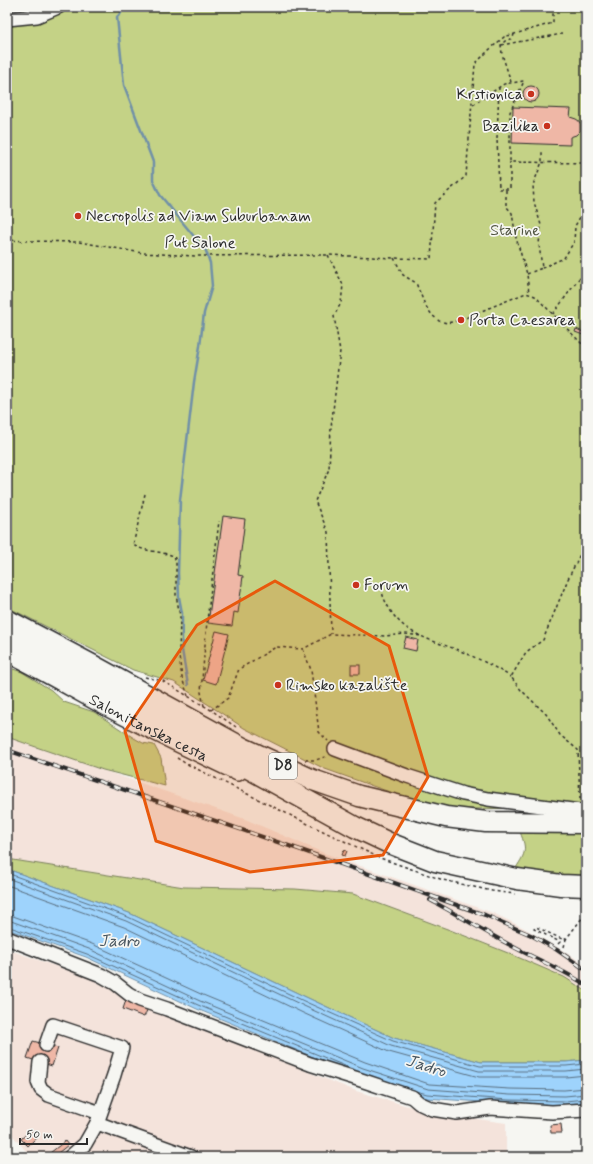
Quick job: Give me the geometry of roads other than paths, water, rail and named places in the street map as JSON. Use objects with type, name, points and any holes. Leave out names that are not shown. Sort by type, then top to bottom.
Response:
[{"type":"highway","name":"D8","points":[[7,620],[243,748],[313,780],[360,796],[446,817],[486,822],[584,815]]},
{"type":"highway","name":"D8","points":[[7,636],[89,679],[355,827],[389,843],[435,861],[517,879],[561,885],[586,886]]},
{"type":"main road","name":"Salonitanska cesta","points":[[7,653],[166,738],[276,791],[284,793],[293,792]]},
{"type":"street","points":[[7,19],[37,16],[58,7]]},
{"type":"street","points":[[335,749],[407,776],[463,794],[584,815]]},
{"type":"street","points":[[7,938],[101,975],[140,1000],[310,1064],[412,1097],[419,1103],[432,1109],[457,1113],[490,1108],[552,1112],[586,1110]]},
{"type":"street","points":[[46,1045],[53,1024],[122,1048],[98,1118],[85,1144],[70,1157]]},
{"type":"street","points":[[40,1062],[38,1082],[41,1089],[48,1095],[98,1118],[191,1157]]},
{"type":"water","name":"Jadro","points":[[7,869],[129,913],[394,1038],[481,1062],[566,1062],[586,1060],[586,1103],[565,1105],[509,1104],[426,1098],[359,1076],[197,1009],[86,957],[7,929]]},
{"type":"waterway","points":[[122,7],[121,13],[117,17],[124,85],[153,162],[153,180],[160,195],[206,251],[210,263],[212,286],[204,313],[180,500],[178,573],[179,597],[182,613],[182,650],[188,685]]},
{"type":"railway","points":[[7,750],[301,850],[485,915],[531,935],[557,950],[586,970]]},
{"type":"railway","points":[[430,900],[500,940],[568,974],[586,985]]},
{"type":"place","name":"Krstionica","points":[[531,94]]},
{"type":"place","name":"Bazilika","points":[[547,126]]},
{"type":"place","name":"Necropolis ad Viam Suburbanam","points":[[78,216]]},
{"type":"place","name":"Porta Caesarea","points":[[461,320]]},
{"type":"place","name":"Forum","points":[[356,585]]},
{"type":"place","name":"Rimsko kazalište","points":[[278,685]]},
{"type":"park label","name":"Starine","points":[[515,230]]}]
